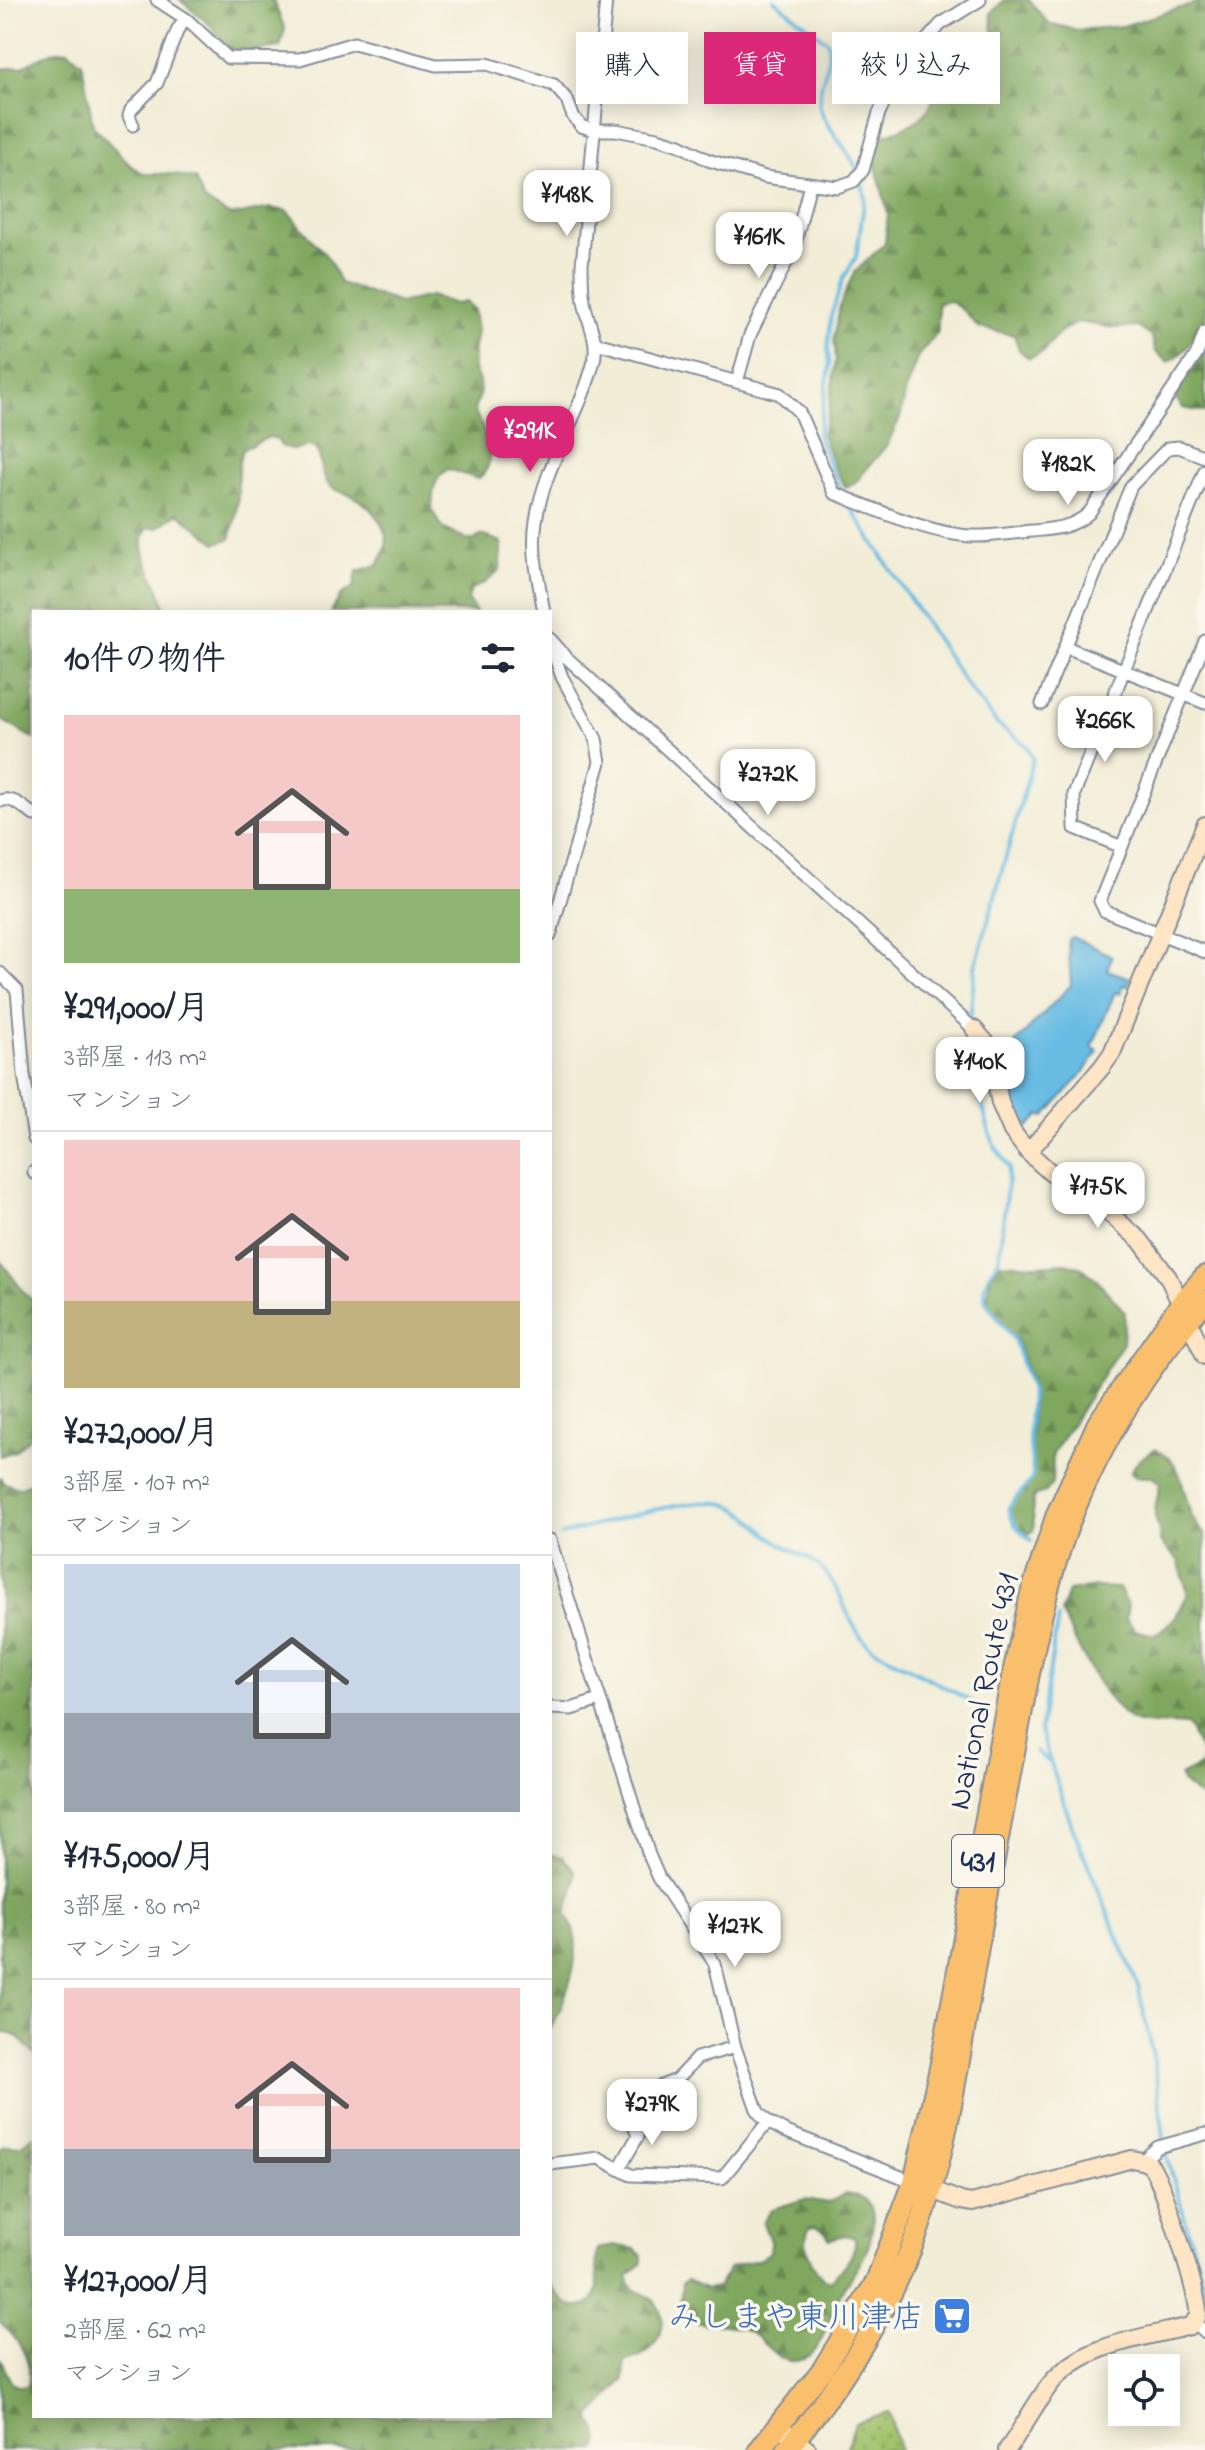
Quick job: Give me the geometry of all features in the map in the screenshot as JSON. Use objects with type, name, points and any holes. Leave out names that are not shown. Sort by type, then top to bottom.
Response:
[{"type":"highway","name":"National Route 431","points":[[796,2446],[876,2320],[911,2250],[940,2068],[1010,1687],[1043,1552],[1077,1466],[1098,1423],[1184,1312],[1205,1276]]},
{"type":"highway","name":"National Route 431","points":[[1184,1312],[1205,1301]]},
{"type":"highway","name":"National Route 431","points":[[759,2450],[823,2369],[876,2282],[922,2185]]},
{"type":"street","points":[[157,0],[186,19],[228,58],[300,59],[354,43],[436,65],[487,64],[554,85],[567,100],[581,126],[657,138],[680,145],[708,160],[744,171],[837,187],[849,183],[860,174],[872,130],[897,76],[941,24],[980,0]]},
{"type":"street","points":[[544,610],[535,523],[546,479],[564,442],[594,360],[596,343],[584,302],[582,265],[606,0]]},
{"type":"street","points":[[133,125],[129,116],[131,110],[157,83],[178,29],[186,19]]},
{"type":"street","points":[[737,382],[747,343],[794,247],[810,184]]},
{"type":"street","points":[[596,343],[780,394],[799,412],[830,486],[838,495],[904,521],[967,536],[1048,530],[1080,522],[1103,495],[1197,354],[1205,332]]},
{"type":"street","points":[[1042,704],[1131,486],[1168,448],[1179,447],[1205,457]]},
{"type":"street","points":[[1122,847],[1075,828],[1074,794],[1205,470]]},
{"type":"street","points":[[1205,641],[1100,901],[1105,911],[1205,952]]},
{"type":"street","points":[[552,642],[969,1024],[989,1046],[1000,1103],[1012,1131],[1028,1152],[1051,1173],[1103,1208],[1140,1240],[1168,1277],[1205,1356]]},
{"type":"street","points":[[552,646],[562,677],[596,739],[600,762],[552,929]]},
{"type":"street","points":[[1066,647],[1205,703]]},
{"type":"street","points":[[0,801],[14,801],[32,814]]},
{"type":"street","points":[[1028,1152],[1112,1053],[1205,825]]},
{"type":"street","points":[[0,973],[17,990],[32,1126]]},
{"type":"street","points":[[552,1546],[649,1855],[659,1878],[715,1964],[735,2047],[754,2105],[768,2122],[805,2140],[972,2203],[1119,2160],[1142,2161],[1150,2165],[1157,2178],[1181,2249],[1200,2327],[1190,2326],[1093,2352],[1070,2365],[1042,2395],[1007,2450]]},
{"type":"street","points":[[552,1708],[571,1709],[600,1700]]},
{"type":"street","points":[[619,2169],[638,2136],[625,2101],[676,2080],[697,2058],[735,2047]]},
{"type":"street","points":[[552,2164],[599,2158],[631,2175],[722,2178],[768,2122]]},
{"type":"street","points":[[1142,2161],[1158,2147],[1205,2134]]},
{"type":"street","points":[[779,2426],[796,2446]]},
{"type":"green space","points":[[180,0],[273,0],[285,29],[280,47],[253,51],[228,50],[209,24]]},
{"type":"green space","points":[[1004,0],[1029,0],[1048,23],[1077,30],[1123,26],[1205,0],[1205,321],[1185,349],[1168,362],[1155,351],[1152,337],[1138,327],[1115,328],[1078,322],[1060,332],[1042,353],[1029,358],[1019,350],[1014,335],[978,327],[950,301],[938,303],[938,332],[918,356],[900,418],[887,445],[855,483],[846,487],[836,471],[822,434],[828,416],[836,360],[834,337],[840,305],[853,274],[885,243],[888,214],[874,158],[882,136],[919,119],[931,104],[1000,104],[1000,32],[992,32],[991,13]]},
{"type":"green space","points":[[68,50],[82,62],[93,126],[132,167],[145,174],[172,174],[195,179],[204,200],[231,216],[270,208],[287,211],[329,259],[340,283],[400,303],[430,296],[455,304],[466,302],[474,310],[477,332],[474,369],[480,395],[474,409],[489,446],[489,463],[478,479],[448,469],[443,473],[434,487],[432,511],[444,529],[472,541],[482,535],[502,542],[500,570],[484,584],[471,589],[468,600],[475,610],[332,610],[341,595],[354,587],[357,571],[378,565],[386,547],[385,532],[377,517],[365,505],[330,486],[317,450],[305,447],[294,450],[281,446],[277,439],[269,437],[243,449],[241,454],[237,507],[230,539],[216,543],[178,513],[157,528],[148,528],[144,536],[145,557],[166,610],[32,610],[32,738],[0,719],[0,69],[22,67],[51,52]]},
{"type":"green space","points":[[1205,343],[1205,412],[1183,408],[1175,398]]},
{"type":"green space","points":[[0,1260],[32,1300],[32,1435],[15,1451],[0,1456]]},
{"type":"green space","points":[[999,1263],[1066,1263],[1082,1268],[1125,1312],[1123,1343],[1053,1453],[1052,1484],[1046,1492],[1035,1495],[1033,1531],[1029,1534],[1015,1524],[1010,1507],[1033,1479],[1032,1389],[1016,1338],[987,1301],[990,1277]]},
{"type":"green space","points":[[1155,1449],[1167,1456],[1175,1466],[1190,1512],[1205,1534],[1205,1801],[1182,1782],[1180,1776],[1200,1766],[1203,1756],[1188,1726],[1144,1724],[1127,1717],[1104,1692],[1061,1612],[1068,1591],[1119,1588],[1128,1605],[1126,1618],[1135,1630],[1154,1635],[1171,1622],[1182,1606],[1188,1593],[1178,1560],[1160,1542],[1155,1516],[1160,1483],[1152,1477],[1135,1477],[1130,1472],[1139,1460]]},
{"type":"green space","points":[[0,1476],[2,1482],[19,1488],[32,1482],[32,2052],[17,2036],[0,2031]]},
{"type":"green space","points":[[552,1854],[562,1857],[575,1870],[575,1884],[566,1913],[574,1931],[575,1955],[570,1982],[552,2026]]},
{"type":"green space","points":[[32,2137],[32,2418],[552,2418],[552,2287],[572,2307],[592,2303],[598,2289],[598,2249],[613,2245],[635,2249],[642,2256],[642,2263],[628,2276],[629,2282],[658,2306],[662,2320],[659,2334],[647,2352],[625,2363],[624,2380],[590,2418],[600,2442],[596,2450],[0,2450],[0,2358],[10,2380],[17,2386],[28,2386],[29,2376],[23,2351],[0,2322],[0,2148],[5,2145],[20,2146]]},
{"type":"green space","points":[[845,2194],[865,2200],[871,2207],[872,2231],[866,2253],[837,2301],[821,2341],[809,2356],[797,2361],[785,2359],[746,2330],[697,2322],[680,2305],[682,2283],[687,2280],[706,2289],[718,2287],[730,2267],[761,2259],[770,2252],[771,2243],[763,2223],[772,2209],[805,2199],[828,2203]],"holes":[[[809,2228],[824,2231],[830,2239],[845,2235],[855,2238],[851,2255],[830,2281],[823,2279],[811,2261],[806,2242]]]},
{"type":"green space","points":[[889,2413],[899,2450],[846,2450],[855,2423]]},
{"type":"water","points":[[1072,937],[1112,956],[1107,970],[1131,978],[1128,986],[1123,985],[1120,994],[1115,992],[1092,1047],[1098,1051],[1081,1076],[1044,1117],[1040,1115],[1028,1127],[1015,1103],[1003,1056],[1071,985],[1068,940]]},
{"type":"waterway","points":[[774,0],[828,42],[828,60],[819,104],[828,125],[858,171]]},
{"type":"waterway","points":[[841,493],[818,436],[830,365],[831,316],[843,279],[856,257],[865,198],[861,179]]},
{"type":"waterway","points":[[846,501],[965,683],[997,724],[1027,746],[1033,759],[975,968],[970,1021]]},
{"type":"waterway","points":[[970,1034],[971,1060],[987,1123],[994,1145],[1009,1167],[999,1259],[988,1276],[984,1290],[986,1302],[1014,1339],[1031,1391],[1029,1433],[1033,1474],[1009,1507],[1016,1526],[1032,1540]]},
{"type":"waterway","points":[[562,1535],[671,1507],[714,1502],[729,1505],[743,1512],[778,1542],[819,1566],[837,1590],[856,1630],[872,1648],[989,1714]]},
{"type":"waterway","points":[[1058,1618],[1040,1731],[1072,1826],[1138,1986],[1154,2061],[1166,2153],[1205,2289]]},
{"type":"waterway","points":[[1036,1752],[1049,1762]]},
{"type":"place","name":"みしまや東川津店","points":[[952,2316]]}]
